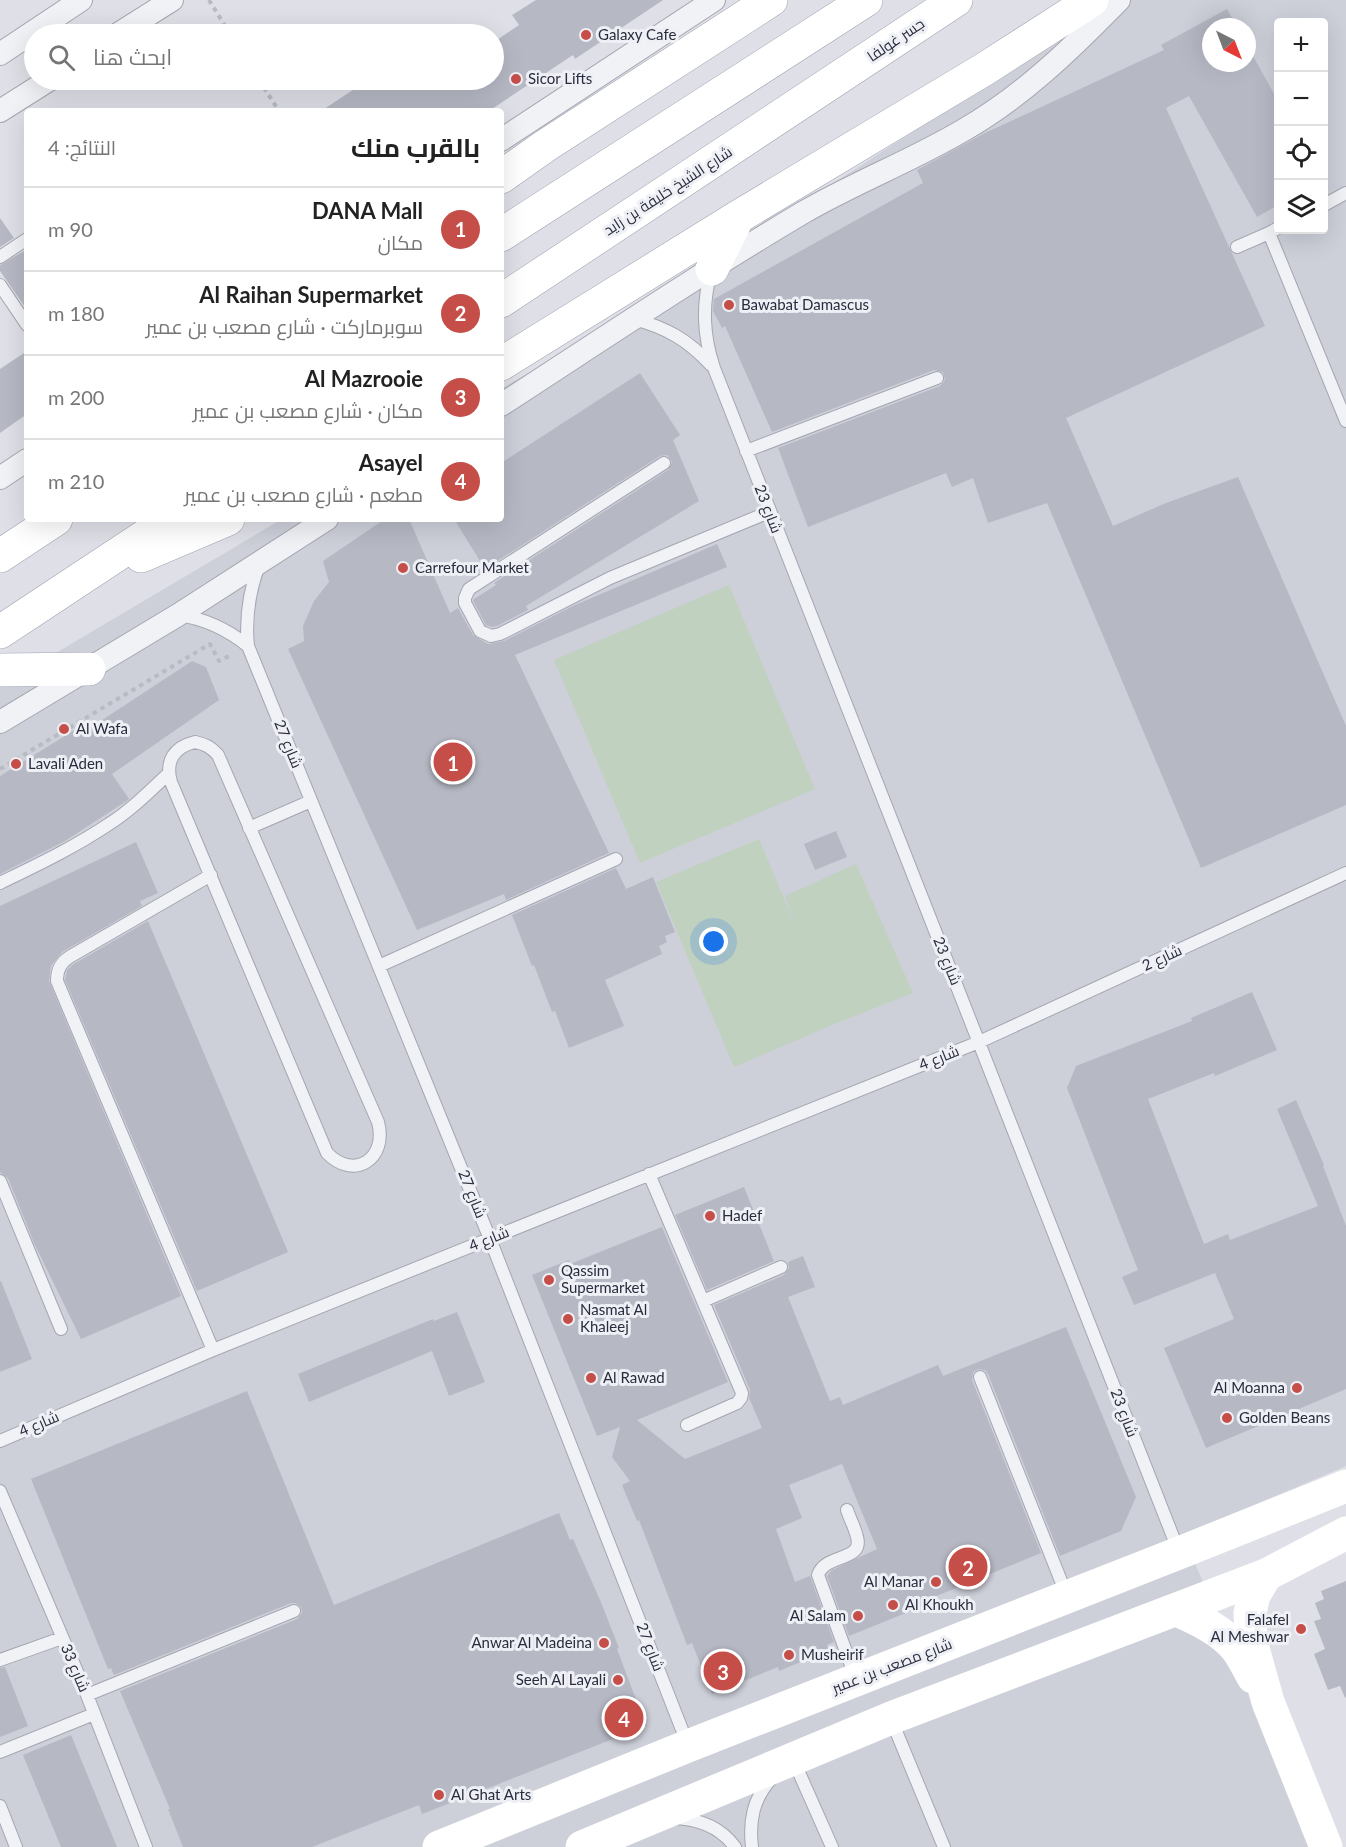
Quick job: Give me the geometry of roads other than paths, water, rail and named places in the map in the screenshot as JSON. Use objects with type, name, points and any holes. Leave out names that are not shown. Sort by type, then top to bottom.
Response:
[{"type":"main road","points":[[504,175],[771,0]]},
{"type":"main road","points":[[504,233],[866,0]]},
{"type":"main road","name":"جسر غولفا","points":[[835,81],[956,0]]},
{"type":"main road","points":[[504,362],[738,217],[983,70],[1092,0]]},
{"type":"main road","name":"شارع الشيخ خليفة بن زايد","points":[[504,299],[835,81]]},
{"type":"main road","points":[[504,146],[545,146]]},
{"type":"main road","points":[[712,269],[738,217]]},
{"type":"main road","points":[[0,556],[51,522]]},
{"type":"main road","points":[[0,632],[166,522]]},
{"type":"main road","points":[[83,577],[155,551],[221,522]]},
{"type":"main road","points":[[0,670],[89,669]]},
{"type":"main road","name":"شارع مصعب بن عمير","points":[[439,1847],[1346,1486]]},
{"type":"main road","points":[[582,1847],[891,1718],[1266,1575],[1346,1533]]},
{"type":"main road","points":[[1266,1575],[1254,1595],[1249,1626],[1251,1641],[1268,1702],[1326,1847]]},
{"type":"main road","points":[[1177,1610],[1214,1629],[1237,1649],[1268,1702]]},
{"type":"street","points":[[45,24],[81,0]]},
{"type":"street","points":[[134,24],[172,0]]},
{"type":"street","points":[[504,138],[714,0]]},
{"type":"street","points":[[504,403],[712,269],[817,205],[934,147],[998,108],[1063,56],[1119,0]]},
{"type":"street","points":[[0,54],[24,38]]},
{"type":"street","points":[[0,111],[33,90]]},
{"type":"street","points":[[0,478],[24,462]]},
{"type":"street","points":[[0,722],[178,615],[322,522]]},
{"type":"lane","points":[[1328,203],[1346,194]]},
{"type":"lane","points":[[1237,247],[1274,230]]},
{"type":"lane","points":[[1276,234],[1346,421]]},
{"type":"lane","points":[[0,257],[24,241]]},
{"type":"lane","name":"شارع 23","points":[[712,269],[704,319],[705,336],[714,369],[1179,1553]]},
{"type":"lane","points":[[0,285],[24,321]]},
{"type":"lane","name":"شارع 23","points":[[633,319],[670,331],[686,342],[714,369]]},
{"type":"lane","points":[[746,451],[937,378]]},
{"type":"lane","points":[[664,463],[469,589],[465,603],[480,631],[491,636],[500,634],[610,578],[769,512]]},
{"type":"lane","name":"شارع 27","points":[[260,562],[249,595],[246,629],[248,646],[490,1239],[688,1746]]},
{"type":"lane","points":[[178,615],[222,628],[248,646]]},
{"type":"lane","points":[[195,742],[212,748],[218,755],[249,828],[378,1122],[381,1142],[371,1159],[362,1164],[352,1166],[343,1164],[334,1160],[327,1153],[169,773],[172,756],[178,749],[195,742]]},
{"type":"lane","points":[[0,883],[111,823],[169,773]]},
{"type":"lane","points":[[249,828],[311,801]]},
{"type":"lane","points":[[379,966],[616,859]]},
{"type":"lane","name":"شارع 2","points":[[979,1042],[1346,873]]},
{"type":"lane","points":[[211,875],[64,960],[57,973],[57,981],[213,1350]]},
{"type":"lane","name":"شارع 4","points":[[0,1441],[213,1350],[979,1042]]},
{"type":"lane","points":[[649,1174],[742,1393],[737,1403],[687,1425]]},
{"type":"lane","points":[[0,1181],[61,1329]]},
{"type":"lane","points":[[703,1301],[782,1267]]},
{"type":"lane","points":[[980,1377],[1068,1598]]},
{"type":"lane","name":"شارع 33","points":[[0,1491],[87,1695],[146,1847]]},
{"type":"lane","points":[[847,1510],[858,1537],[856,1550],[850,1555],[824,1564],[818,1575],[857,1680]]},
{"type":"lane","points":[[87,1695],[294,1611]]},
{"type":"lane","points":[[0,1660],[62,1638]]},
{"type":"lane","points":[[0,1752],[94,1714]]},
{"type":"lane","points":[[891,1718],[944,1847]]},
{"type":"lane","points":[[752,1847],[750,1822],[756,1800],[769,1781],[790,1759],[832,1847]]},
{"type":"lane","points":[[0,1806],[16,1847]]},
{"type":"lane","points":[[656,1817],[695,1820],[722,1834],[735,1847]]},
{"type":"place","name":"Galaxy Cafe","points":[[586,35]]},
{"type":"place","name":"Sicor Lifts","points":[[516,79]]},
{"type":"place","name":"Bawabat Damascus","points":[[729,305]]},
{"type":"place","name":"Carrefour Market","points":[[403,568]]},
{"type":"place","name":"Al Wafa","points":[[64,729]]},
{"type":"place","name":"DANA Mall","points":[[453,762]]},
{"type":"place","name":"Lavali Aden","points":[[16,764]]},
{"type":"place","name":"Hadef","points":[[710,1216]]},
{"type":"place","name":"Qassim Supermarket","points":[[549,1280]]},
{"type":"place","name":"Nasmat Al Khaleej","points":[[568,1319]]},
{"type":"place","name":"Al Rawad","points":[[591,1378]]},
{"type":"place","name":"Al Moanna","points":[[1297,1388]]},
{"type":"place","name":"Golden Beans","points":[[1227,1418]]},
{"type":"place","name":"Al Raihan Supermarket","points":[[968,1567]]},
{"type":"place","name":"Al Manar","points":[[936,1582]]},
{"type":"place","name":"Al Khoukh","points":[[893,1605]]},
{"type":"place","name":"Al Salam","points":[[858,1616]]},
{"type":"place","name":"Falafel Al Meshwar","points":[[1301,1629]]},
{"type":"place","name":"Anwar Al Madeina","points":[[604,1643]]},
{"type":"place","name":"Musheirif","points":[[789,1655]]},
{"type":"place","name":"Al Mazrooie","points":[[723,1671]]},
{"type":"place","name":"Seeh Al Layali","points":[[618,1680]]},
{"type":"place","name":"Asayel","points":[[624,1718]]},
{"type":"place","name":"Al Ghat Arts","points":[[439,1795]]}]
